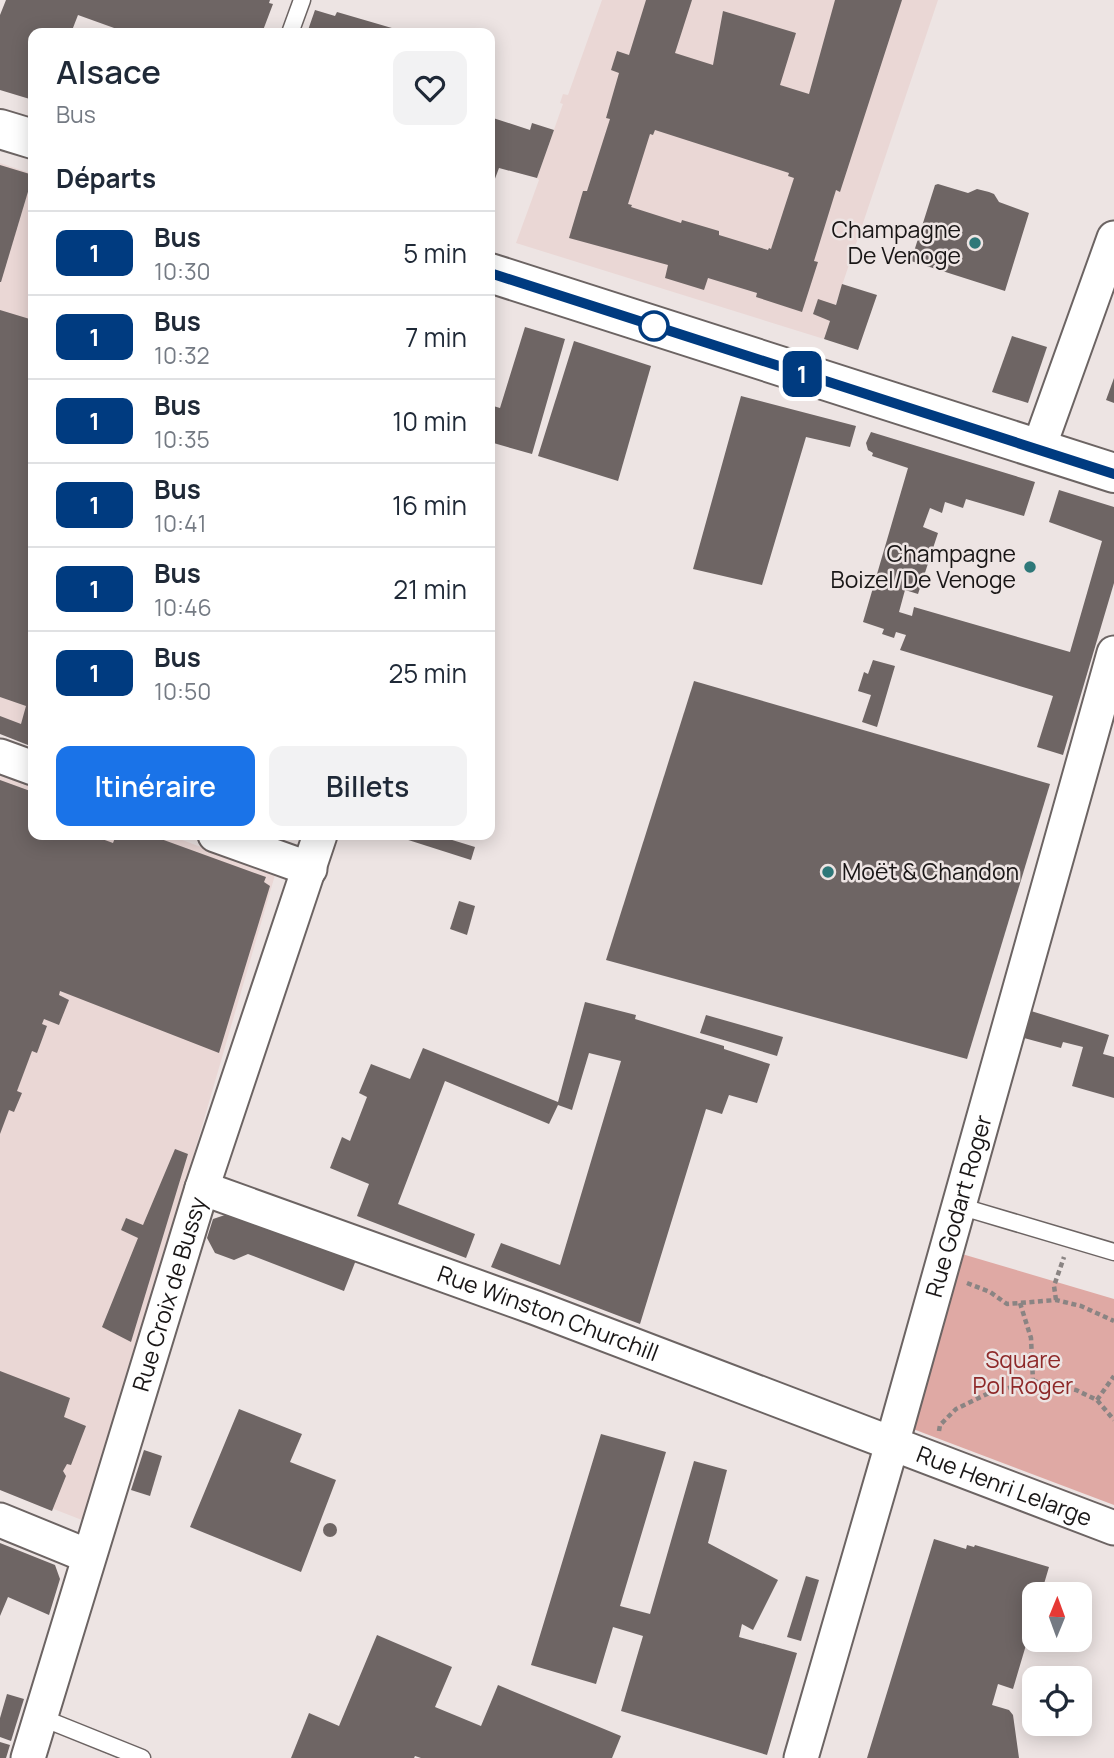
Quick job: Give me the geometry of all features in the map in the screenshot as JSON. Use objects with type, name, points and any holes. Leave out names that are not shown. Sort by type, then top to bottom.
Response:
[{"type":"main road","points":[[0,130],[28,138]]},
{"type":"main road","points":[[495,275],[1114,474]]},
{"type":"street","points":[[1038,450],[1114,237]]},
{"type":"street","name":"Rue Godart Roger","points":[[800,1758],[892,1444],[1114,653]]},
{"type":"street","points":[[0,756],[28,766]]},
{"type":"street","points":[[229,840],[310,869]]},
{"type":"street","name":"Rue Croix de Bussy","points":[[28,1758],[202,1188],[319,840]]},
{"type":"street","name":"Rue Winston Churchill","points":[[202,1188],[536,1308],[892,1444]]},
{"type":"street","name":"Rue Henri Lelarge","points":[[892,1444],[1114,1528]]},
{"type":"street","points":[[0,1520],[88,1556]]},
{"type":"lane","points":[[292,28],[302,0]]},
{"type":"lane","points":[[959,1206],[1114,1252]]},
{"type":"lane","points":[[40,1717],[142,1758]]},
{"type":"path","points":[[1056,1300],[1054,1286],[1070,1239]]},
{"type":"path","points":[[940,1273],[990,1292],[1007,1304],[1056,1300],[1081,1306],[1114,1321]]},
{"type":"path","points":[[1020,1303],[1031,1338],[1033,1381]]},
{"type":"path","points":[[1097,1401],[1114,1376]]},
{"type":"path","points":[[932,1459],[940,1425],[956,1409],[987,1394],[1033,1381],[1076,1390],[1097,1401],[1114,1420]]},
{"type":"shaded area","points":[[602,0],[938,0],[824,339],[516,243],[563,104],[560,103],[563,94],[568,95]]},
{"type":"shaded area","points":[[0,163],[28,172],[28,740],[0,730]]},
{"type":"shaded area","points":[[0,770],[28,780],[28,840],[182,840],[275,875],[87,1522],[0,1488]]},
{"type":"green space","name":"Square Pol Roger","points":[[962,1254],[1114,1299],[1114,1505],[913,1429]]},
{"type":"building","points":[[6,0],[270,0],[269,3],[273,4],[264,28],[114,28],[78,15],[73,28],[28,28],[28,98],[0,90],[0,15]]},
{"type":"building","points":[[646,0],[692,0],[675,53],[713,65],[723,11],[796,33],[780,85],[809,94],[835,0],[902,0],[840,192],[836,190],[814,261],[818,262],[802,312],[756,297],[757,293],[708,278],[704,290],[665,278],[668,265],[569,238],[610,119],[606,118],[619,73],[611,70],[617,51],[629,55]],"holes":[[[655,130],[789,173],[788,176],[794,178],[771,249],[768,250],[719,235],[719,231],[682,220],[681,223],[628,204],[650,134],[653,135]]]},
{"type":"building","points":[[315,10],[335,16],[337,12],[392,28],[309,28]]},
{"type":"building","points":[[495,119],[530,130],[532,123],[554,130],[537,178],[499,168],[495,179]]},
{"type":"building","points":[[0,165],[28,173],[28,192],[0,282]]},
{"type":"building","points":[[935,185],[968,193],[977,189],[989,192],[994,194],[999,202],[1029,213],[1005,291],[911,261]]},
{"type":"building","points":[[842,284],[877,295],[858,350],[824,339],[830,321],[813,314],[818,299],[836,305]]},
{"type":"building","points":[[0,310],[28,318],[28,745],[0,734],[0,716],[21,724],[26,706],[0,697]]},
{"type":"building","points":[[525,327],[565,339],[532,454],[495,443],[495,406],[500,408]]},
{"type":"building","points":[[1012,336],[1047,347],[1028,403],[992,392]]},
{"type":"building","points":[[574,341],[651,366],[618,481],[538,456]]},
{"type":"building","points":[[1114,378],[1114,403],[1106,400]]},
{"type":"building","points":[[741,396],[856,426],[850,447],[806,437],[762,585],[693,569]]},
{"type":"building","points":[[871,432],[1035,482],[1024,516],[966,499],[963,508],[945,502],[942,513],[930,508],[923,527],[938,533],[918,594],[905,590],[899,612],[912,616],[914,607],[1070,652],[1102,541],[1049,522],[1059,490],[1114,507],[1114,583],[1063,755],[1037,747],[1053,696],[900,650],[906,635],[896,632],[894,638],[882,634],[884,629],[863,622],[908,468],[872,456],[873,453],[868,450],[866,443]]},
{"type":"building","points":[[873,660],[895,666],[877,727],[862,722],[871,695],[858,691],[864,672],[868,674]]},
{"type":"building","name":"Moёt & Chandon","points":[[694,681],[1050,784],[967,1059],[606,960]]},
{"type":"building","points":[[0,780],[28,790],[28,840],[105,840],[113,843],[114,840],[164,840],[266,877],[264,882],[270,886],[219,1053],[60,991],[59,995],[69,1000],[59,1025],[44,1019],[42,1024],[47,1026],[37,1053],[32,1051],[17,1091],[22,1093],[14,1112],[9,1110],[0,1134]]},
{"type":"building","points":[[408,840],[452,840],[475,847],[471,860]]},
{"type":"building","points":[[459,901],[475,906],[467,935],[450,929]]},
{"type":"building","points":[[585,1002],[636,1015],[635,1019],[724,1046],[724,1049],[770,1064],[757,1103],[729,1095],[722,1114],[706,1109],[640,1324],[491,1267],[501,1243],[560,1265],[621,1061],[589,1053],[572,1110],[558,1105],[549,1124],[445,1081],[398,1204],[475,1234],[466,1258],[357,1216],[369,1184],[330,1168],[342,1137],[350,1141],[367,1097],[359,1093],[371,1064],[410,1079],[423,1048],[558,1102]]},
{"type":"building","points":[[1031,1011],[1109,1035],[1103,1054],[1114,1057],[1114,1098],[1072,1086],[1083,1047],[1063,1042],[1061,1048],[1024,1038]]},
{"type":"building","points":[[706,1015],[783,1037],[777,1056],[700,1033]]},
{"type":"building","points":[[175,1149],[188,1154],[131,1342],[102,1327],[138,1238],[121,1230],[126,1218],[143,1225]]},
{"type":"building","points":[[231,1213],[356,1260],[344,1291],[248,1254],[234,1260],[215,1253],[207,1238],[213,1219]]},
{"type":"building","points":[[0,1371],[70,1398],[64,1417],[86,1426],[71,1465],[67,1464],[63,1471],[66,1476],[52,1511],[0,1490]]},
{"type":"building","points":[[239,1409],[302,1434],[290,1462],[336,1480],[301,1572],[190,1527]]},
{"type":"building","points":[[601,1434],[666,1452],[620,1606],[650,1614],[694,1461],[727,1470],[708,1543],[778,1580],[753,1630],[742,1624],[739,1637],[797,1653],[767,1755],[621,1711],[643,1636],[613,1627],[596,1684],[531,1665]]},
{"type":"building","points":[[144,1450],[162,1456],[150,1496],[131,1490]]},
{"type":"building","points":[[327,1523],[333,1523],[337,1530],[333,1537],[327,1537],[323,1533],[323,1527]]},
{"type":"building","points":[[934,1539],[966,1549],[967,1545],[975,1545],[1049,1567],[1045,1582],[1022,1582],[1024,1652],[1013,1689],[998,1684],[992,1705],[1009,1710],[1013,1715],[1019,1758],[867,1758]]},
{"type":"building","points":[[0,1543],[55,1565],[60,1579],[49,1615],[8,1597],[0,1616]]},
{"type":"building","points":[[806,1576],[819,1580],[801,1641],[787,1637]]},
{"type":"building","points":[[377,1635],[452,1667],[435,1707],[481,1726],[498,1685],[621,1736],[612,1758],[291,1758],[309,1713],[339,1726]]},
{"type":"building","points":[[7,1694],[24,1699],[11,1741],[0,1737],[0,1718]]},
{"type":"building","points":[[0,1742],[10,1745],[6,1758],[0,1758]]},
{"type":"bus line","name":"1","points":[[495,275],[1114,474]]},
{"type":"place","name":"Champagne De Venoge","points":[[975,243]]},
{"type":"place","name":"Champagne Boizel/De Venoge","points":[[1030,567]]},
{"type":"place","name":"Moёt & Chandon","points":[[828,872]]}]
